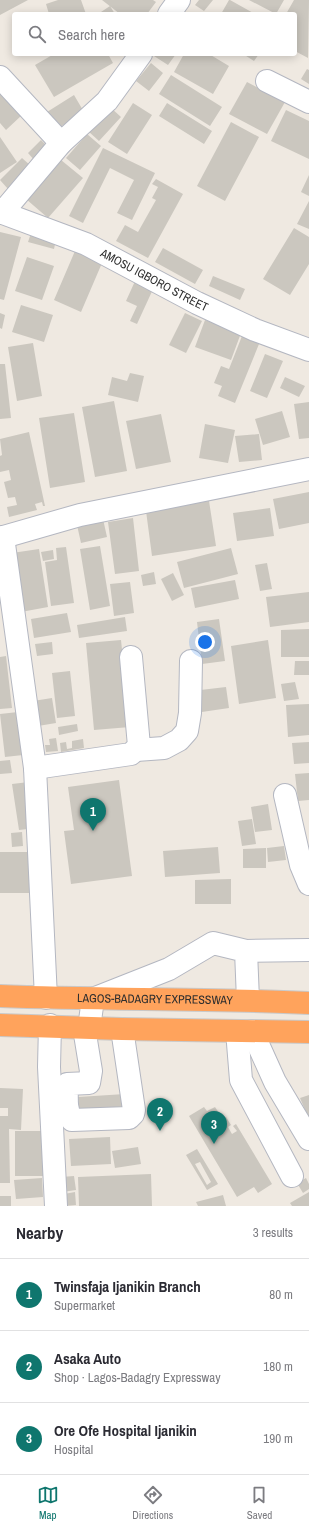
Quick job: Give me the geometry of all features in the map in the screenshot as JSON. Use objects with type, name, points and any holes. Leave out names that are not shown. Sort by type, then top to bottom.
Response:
[{"type":"highway","name":"LAGOS-BADAGRY EXPRESSWAY","points":[[0,996],[93,999],[248,1000],[309,1003]]},
{"type":"highway","points":[[0,1025],[122,1029],[309,1032]]},
{"type":"street","points":[[170,12],[179,0]]},
{"type":"street","points":[[1,212],[61,143],[107,101],[140,56]]},
{"type":"street","points":[[0,77],[61,143]]},
{"type":"street","points":[[267,81],[309,102]]},
{"type":"street","name":"AMOSU IGBORO STREET","points":[[1,212],[86,244],[196,303],[255,330],[309,350]]},
{"type":"street","points":[[46,998],[35,768],[2,538],[80,515],[309,469]]},
{"type":"street","points":[[35,768],[130,754],[136,750],[139,746],[131,658]]},
{"type":"street","points":[[136,750],[164,748],[180,740],[187,731],[190,713],[191,662]]},
{"type":"street","points":[[285,795],[301,865],[309,884]]},
{"type":"street","points":[[122,1029],[134,1110],[133,1114],[129,1118],[72,1120],[68,1115],[67,1108],[67,1084],[90,1083],[91,1071],[86,1028],[93,999],[170,969],[213,943],[246,951],[309,950]]},
{"type":"street","points":[[246,951],[248,1000]]},
{"type":"street","points":[[50,1026],[48,1067],[56,1206]]},
{"type":"street","points":[[245,1031],[309,1139]]},
{"type":"street","points":[[245,1031],[241,1080],[292,1176]]},
{"type":"building","points":[[0,0],[28,0],[0,15]]},
{"type":"building","points":[[58,0],[81,0],[85,12],[48,12],[46,4]]},
{"type":"building","points":[[102,0],[153,0],[156,2],[148,12],[117,12]]},
{"type":"building","points":[[199,0],[213,0],[204,11],[195,5]]},
{"type":"building","points":[[230,0],[251,12],[222,12]]},
{"type":"building","points":[[249,0],[284,0],[277,12],[272,12]]},
{"type":"building","points":[[294,0],[309,0],[308,58],[297,52],[297,12],[287,12]]},
{"type":"building","points":[[110,6],[114,12],[101,12]]},
{"type":"building","points":[[51,56],[109,56],[113,63],[54,97],[35,65]]},
{"type":"building","points":[[154,56],[175,56],[168,65]]},
{"type":"building","points":[[183,56],[212,56],[229,66],[213,94],[174,72]]},
{"type":"building","points":[[246,56],[258,56],[254,61]]},
{"type":"building","points":[[151,63],[163,73],[149,91],[136,81]]},
{"type":"building","points":[[307,69],[309,70],[309,84],[301,79]]},
{"type":"building","points":[[171,75],[222,107],[210,126],[159,94]]},
{"type":"building","points":[[247,82],[285,102],[267,134],[229,114]]},
{"type":"building","points":[[2,93],[22,115],[6,130],[0,123],[0,95]]},
{"type":"building","points":[[74,95],[84,112],[57,129],[47,112]]},
{"type":"building","points":[[133,103],[152,115],[127,154],[108,142]]},
{"type":"building","points":[[167,103],[212,131],[204,144],[159,116]]},
{"type":"building","points":[[110,107],[121,117],[99,141],[88,131]]},
{"type":"building","points":[[286,110],[309,121],[309,159],[271,141]]},
{"type":"building","points":[[231,122],[259,137],[225,201],[197,186]]},
{"type":"building","points":[[87,134],[101,146],[80,170],[66,158]]},
{"type":"building","points":[[0,137],[17,162],[0,173]]},
{"type":"building","points":[[41,140],[48,147],[35,161],[28,153]]},
{"type":"building","points":[[103,148],[155,173],[132,220],[117,213],[134,180],[110,168],[83,223],[69,216]]},
{"type":"building","points":[[22,158],[31,166],[8,189],[0,180]]},
{"type":"building","points":[[61,160],[83,178],[48,218],[26,199]]},
{"type":"building","points":[[309,175],[309,196],[301,192]]},
{"type":"building","points":[[156,179],[183,194],[148,258],[116,241],[125,225],[138,232],[156,200],[152,198],[158,187],[152,184]]},
{"type":"building","points":[[309,201],[309,229],[297,224]]},
{"type":"building","points":[[294,228],[309,237],[309,264],[290,295],[263,279]]},
{"type":"building","points":[[0,232],[21,237],[4,300],[0,299]]},
{"type":"building","points":[[31,233],[56,240],[54,249],[28,242]]},
{"type":"building","points":[[163,248],[203,270],[195,284],[155,262]]},
{"type":"building","points":[[75,251],[102,263],[81,312],[54,300]]},
{"type":"building","points":[[27,257],[54,266],[42,300],[15,291]]},
{"type":"building","points":[[213,276],[245,289],[240,300],[209,286]]},
{"type":"building","points":[[136,279],[154,287],[137,324],[130,321],[137,306],[126,301]]},
{"type":"building","points":[[21,305],[53,315],[44,342],[12,332]]},
{"type":"building","points":[[0,313],[5,315],[2,329],[0,328]]},
{"type":"building","points":[[185,313],[202,321],[186,353],[169,345]]},
{"type":"building","points":[[205,320],[241,333],[231,360],[195,347]]},
{"type":"building","points":[[242,336],[259,344],[235,403],[218,396],[222,386],[214,383],[221,366],[229,369]]},
{"type":"building","points":[[33,343],[42,396],[17,401],[8,347]]},
{"type":"building","points":[[265,354],[283,361],[267,398],[250,391]]},
{"type":"building","points":[[0,364],[5,364],[11,418],[0,419]]},
{"type":"building","points":[[130,373],[144,376],[138,402],[108,395],[112,377],[127,381]]},
{"type":"building","points":[[285,377],[305,386],[299,397],[280,388]]},
{"type":"building","points":[[114,401],[127,471],[95,477],[82,407]]},
{"type":"building","points":[[309,402],[309,438],[299,439],[294,404]]},
{"type":"building","points":[[282,411],[290,437],[263,445],[255,419]]},
{"type":"building","points":[[74,413],[85,482],[50,488],[39,418]]},
{"type":"building","points":[[161,414],[171,462],[136,469],[126,421]]},
{"type":"building","points":[[205,424],[235,430],[228,463],[199,458]]},
{"type":"building","points":[[29,432],[45,506],[43,506],[42,502],[35,504],[37,510],[9,517],[7,507],[17,505],[15,497],[8,498],[4,482],[11,480],[9,470],[0,472],[0,456],[2,455],[0,439]]},
{"type":"building","points":[[259,434],[262,460],[239,462],[235,436]]},
{"type":"building","points":[[309,492],[309,523],[279,529],[273,499]]},
{"type":"building","points":[[209,501],[216,546],[152,556],[146,511]]},
{"type":"building","points":[[270,508],[274,536],[237,541],[233,513]]},
{"type":"building","points":[[133,518],[139,571],[115,574],[108,522]]},
{"type":"building","points":[[103,519],[107,537],[81,543],[77,525]]},
{"type":"building","points":[[100,546],[110,606],[90,610],[80,549]]},
{"type":"building","points":[[66,547],[74,603],[51,606],[45,562],[57,560],[56,548]]},
{"type":"building","points":[[231,548],[238,574],[184,588],[177,562]]},
{"type":"building","points":[[39,549],[48,607],[21,612],[12,553]]},
{"type":"building","points":[[53,550],[54,559],[43,561],[41,552]]},
{"type":"building","points":[[267,563],[272,589],[260,591],[255,565]]},
{"type":"building","points":[[154,572],[156,584],[143,586],[141,575]]},
{"type":"building","points":[[173,573],[184,595],[172,601],[161,579]]},
{"type":"building","points":[[235,580],[239,599],[195,608],[191,588]]},
{"type":"building","points":[[130,582],[134,613],[114,616],[110,584]]},
{"type":"building","points":[[309,592],[309,622],[270,627],[266,597]]},
{"type":"building","points":[[67,613],[71,632],[34,638],[31,619]]},
{"type":"building","points":[[125,617],[127,631],[79,638],[77,625]]},
{"type":"building","points":[[219,619],[225,661],[202,664],[197,622]]},
{"type":"building","points":[[309,629],[309,657],[281,657],[281,630]]},
{"type":"building","points":[[121,640],[130,727],[94,730],[86,643]]},
{"type":"building","points":[[268,640],[276,698],[239,704],[231,646]]},
{"type":"building","points":[[52,642],[53,654],[37,656],[35,644]]},
{"type":"building","points":[[6,656],[12,708],[0,709],[0,657]]},
{"type":"building","points":[[295,661],[309,661],[309,675],[294,675]]},
{"type":"building","points":[[70,671],[75,716],[57,718],[52,673]]},
{"type":"building","points":[[295,682],[299,699],[284,701],[281,684]]},
{"type":"building","points":[[226,687],[229,708],[195,713],[192,691]]},
{"type":"building","points":[[52,698],[56,723],[38,726],[33,701]]},
{"type":"building","points":[[309,704],[309,735],[288,737],[286,705]]},
{"type":"building","points":[[18,712],[23,755],[5,757],[0,714]]},
{"type":"building","points":[[77,724],[78,731],[59,735],[58,727]]},
{"type":"building","points":[[56,738],[58,751],[46,752],[45,745],[50,745],[49,739]]},
{"type":"building","points":[[83,739],[84,748],[61,752],[60,743],[66,742],[67,749],[72,748],[72,741]]},
{"type":"building","points":[[309,742],[309,763],[294,764],[292,743]]},
{"type":"building","points":[[10,760],[12,773],[0,774],[0,761]]},
{"type":"building","points":[[309,773],[309,800],[298,801],[295,774]]},
{"type":"building","points":[[119,780],[132,876],[71,884],[64,831],[74,830],[68,787]]},
{"type":"building","points":[[29,782],[36,828],[19,830],[12,784]]},
{"type":"building","points":[[268,804],[272,830],[255,832],[251,807]]},
{"type":"building","points":[[252,819],[256,844],[242,846],[238,821]]},
{"type":"building","points":[[22,832],[23,846],[12,847],[11,833]]},
{"type":"building","points":[[284,846],[286,860],[268,862],[267,848]]},
{"type":"building","points":[[218,847],[220,873],[165,877],[163,851]]},
{"type":"building","points":[[266,848],[266,868],[243,868],[243,849]]},
{"type":"building","points":[[0,852],[35,852],[34,893],[0,893]]},
{"type":"building","points":[[231,879],[231,904],[195,904],[195,880]]},
{"type":"building","points":[[0,1088],[23,1089],[21,1130],[9,1129],[10,1183],[0,1183],[0,1116],[8,1116],[8,1108],[0,1108]]},
{"type":"building","points":[[125,1094],[126,1110],[79,1112],[78,1097]]},
{"type":"building","points":[[309,1095],[309,1119],[300,1098]]},
{"type":"building","points":[[204,1107],[207,1111],[215,1107],[223,1119],[226,1117],[231,1125],[228,1127],[232,1134],[237,1131],[233,1126],[236,1124],[272,1184],[258,1193],[254,1187],[237,1197],[189,1116]]},
{"type":"building","points":[[15,1131],[44,1131],[44,1176],[15,1176]]},
{"type":"building","points":[[110,1137],[111,1164],[71,1166],[69,1139]]},
{"type":"building","points":[[138,1147],[141,1164],[115,1168],[112,1151]]},
{"type":"building","points":[[197,1149],[218,1184],[207,1190],[186,1155]],"holes":[[[200,1162],[211,1182],[207,1185],[195,1164]]]},
{"type":"building","points":[[151,1174],[152,1206],[79,1206],[78,1177]]},
{"type":"building","points":[[74,1176],[76,1190],[62,1192],[61,1177]]},
{"type":"building","points":[[42,1178],[43,1197],[16,1199],[14,1180]]},
{"type":"building","points":[[306,1178],[309,1184],[309,1189],[303,1193],[297,1183]]},
{"type":"building","points":[[75,1192],[76,1205],[65,1206],[64,1194]]},
{"type":"building","points":[[309,1192],[309,1206],[292,1206],[290,1203]]},
{"type":"building","points":[[223,1195],[226,1206],[198,1206],[196,1202]]},
{"type":"building","points":[[0,1196],[11,1196],[11,1206],[0,1206]]},
{"type":"place","name":"Twinsfaja Ijanikin Branch","points":[[93,831]]},
{"type":"place","name":"Asaka Auto","points":[[160,1131]]},
{"type":"place","name":"Ore Ofe Hospital Ijanikin","points":[[214,1144]]}]
